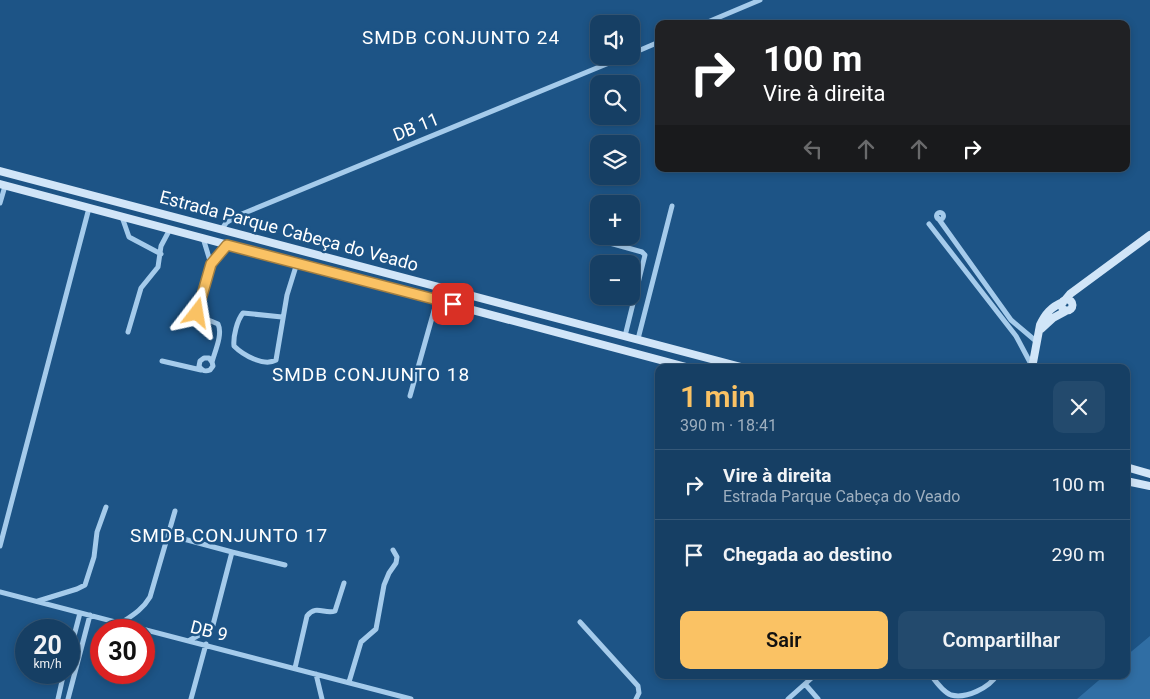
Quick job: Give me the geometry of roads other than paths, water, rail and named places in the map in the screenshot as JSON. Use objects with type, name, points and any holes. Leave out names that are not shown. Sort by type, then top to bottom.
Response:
[{"type":"main road","name":"Estrada Parque Cabeça do Veado","points":[[0,171],[730,364]]},
{"type":"main road","name":"Estrada Parque Cabeça do Veado","points":[[3,185],[675,364]]},
{"type":"main road","points":[[102,212],[105,198]]},
{"type":"main road","points":[[1039,332],[1047,322],[1066,311],[1062,307],[1067,302],[1070,294],[1150,235]]},
{"type":"main road","points":[[310,267],[315,253]]},
{"type":"main road","points":[[1033,364],[1040,325],[1046,314],[1055,306],[1067,302]]},
{"type":"main road","points":[[1130,468],[1150,474]]},
{"type":"main road","points":[[1130,481],[1150,486]]},
{"type":"street","points":[[712,20],[760,0]]},
{"type":"street","points":[[640,50],[655,44]]},
{"type":"street","name":"DB 11","points":[[222,229],[226,223],[237,216],[604,65]]},
{"type":"street","points":[[0,203],[3,185]]},
{"type":"street","points":[[638,339],[672,206]]},
{"type":"street","points":[[0,546],[89,208]]},
{"type":"street","points":[[943,227],[944,216],[940,213],[937,215],[943,227],[1011,320],[1037,342]]},
{"type":"street","points":[[122,217],[129,236],[160,254]]},
{"type":"street","points":[[929,224],[1016,336],[1030,364]]},
{"type":"street","points":[[128,332],[141,288],[158,267],[162,242],[170,229]]},
{"type":"street","points":[[203,238],[211,264]]},
{"type":"street","points":[[162,361],[206,372],[213,366],[212,362],[220,333],[220,326],[201,317],[197,311],[211,264],[227,245]]},
{"type":"street","points":[[617,245],[642,252],[645,255],[625,336]]},
{"type":"street","points":[[282,317],[243,313],[240,316],[234,346],[256,359],[266,362],[273,362],[277,357],[282,317],[297,263]]},
{"type":"street","points":[[410,396],[437,300]]},
{"type":"street","points":[[201,370],[199,366],[200,361],[204,358],[208,358],[212,362]]},
{"type":"street","points":[[36,601],[85,585],[94,557],[97,532],[106,507]]},
{"type":"street","points":[[128,619],[139,612],[150,597],[175,511]]},
{"type":"street","points":[[180,538],[285,565]]},
{"type":"street","points":[[349,682],[361,642],[376,628],[384,585],[396,563],[397,557],[393,550]]},
{"type":"street","points":[[189,640],[210,629],[213,625],[232,552]]},
{"type":"street","points":[[295,668],[310,612],[315,610],[331,613],[335,611],[344,583]]},
{"type":"street","name":"DB 9","points":[[0,592],[106,619]]},
{"type":"street","points":[[78,619],[80,613]]},
{"type":"street","points":[[68,699],[90,615]]},
{"type":"street","points":[[580,622],[638,686],[639,693],[636,699]]},
{"type":"street","name":"DB 9","points":[[155,632],[411,699]]},
{"type":"street","points":[[191,699],[206,644]]},
{"type":"street","points":[[316,674],[322,699]]},
{"type":"street","points":[[788,699],[811,679]]},
{"type":"street","points":[[934,679],[943,690],[952,696],[977,692],[995,679]]},
{"type":"street","points":[[58,699],[61,684]]},
{"type":"street","points":[[805,684],[818,699]]},
{"type":"district","name":"SMDB CONJUNTO 24","points":[[461,37]]},
{"type":"district","name":"SMDB CONJUNTO 18","points":[[371,374]]},
{"type":"district","name":"SMDB CONJUNTO 17","points":[[229,535]]}]
